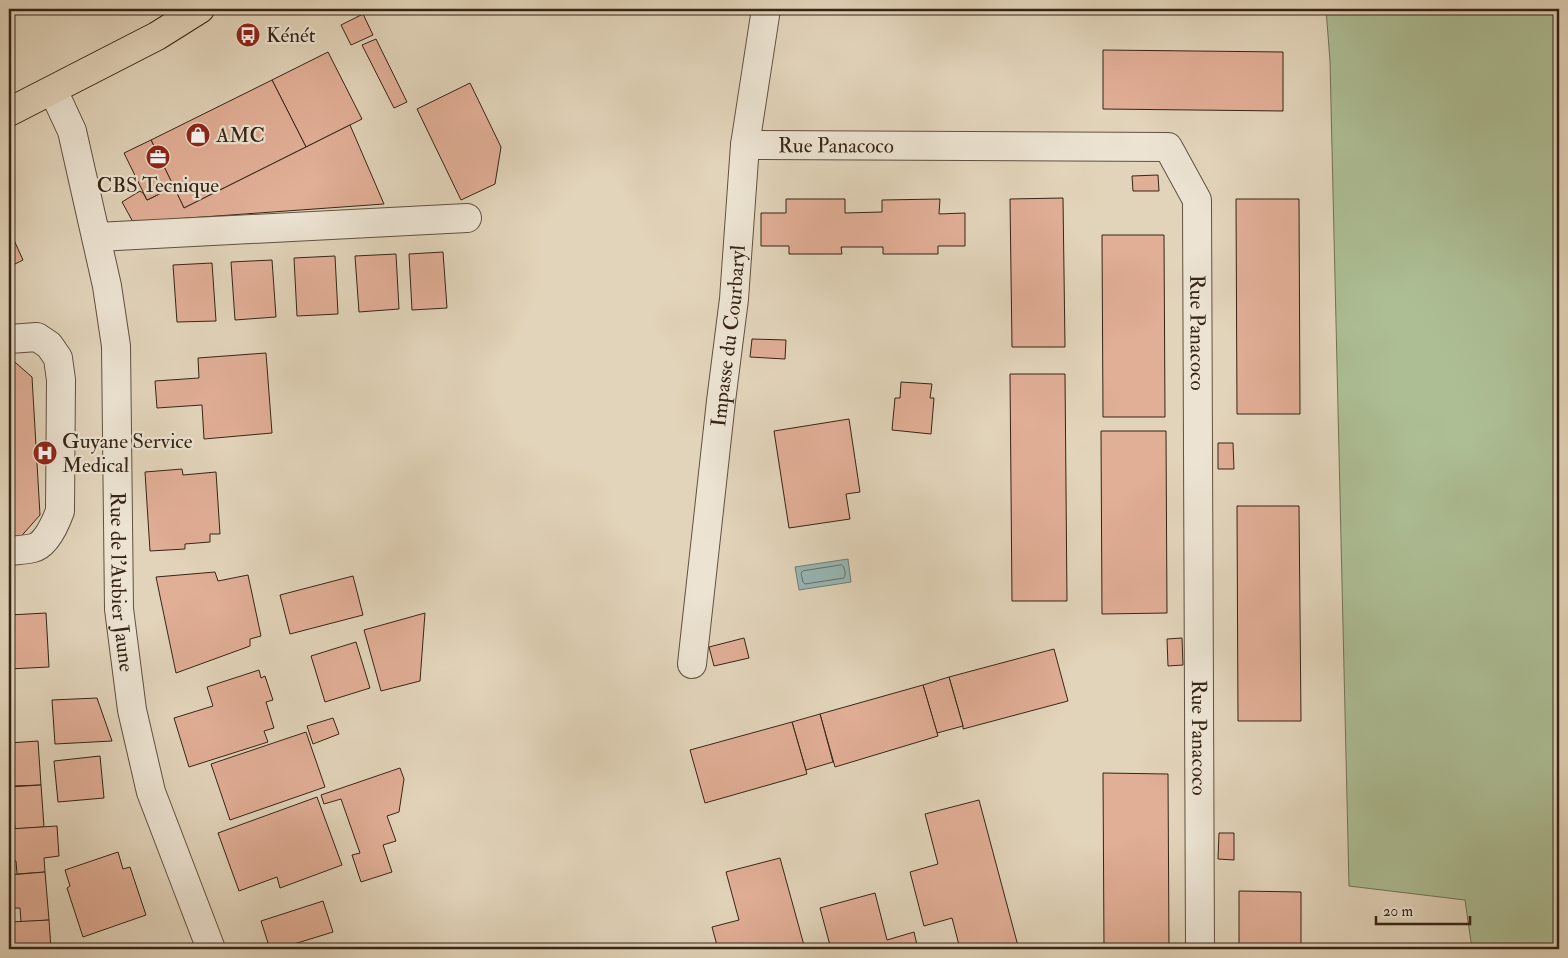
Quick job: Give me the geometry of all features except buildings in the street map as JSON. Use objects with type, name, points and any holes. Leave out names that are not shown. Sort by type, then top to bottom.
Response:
[{"type":"main road","points":[[9,112],[157,36],[200,9]]},
{"type":"street","name":"Impasse du Courbaryl","points":[[692,664],[734,299],[745,144],[766,9]]},
{"type":"street","name":"Rue de l'Aubier Jaune","points":[[53,90],[72,130],[107,286],[116,346],[119,609],[132,710],[151,792],[211,949]]},
{"type":"street","name":"Rue Panacoco","points":[[745,144],[1168,146],[1197,200],[1200,949]]},
{"type":"street","points":[[97,237],[467,218]]},
{"type":"street","points":[[9,339],[36,338],[49,345],[58,358],[61,380],[60,511],[56,524],[46,538],[35,548],[9,551]]},
{"type":"green space","points":[[1326,9],[1559,9],[1559,949],[1472,949],[1465,900],[1349,886],[1330,61]]},
{"type":"water","points":[[848,559],[851,582],[799,590],[795,567]]},
{"type":"place","name":"Kénét","points":[[248,35]]},
{"type":"place","name":"AMC","points":[[198,135]]},
{"type":"place","name":"CBS Tecnique","points":[[158,157]]},
{"type":"place","name":"Guyane Service Medical","points":[[45,453]]}]
